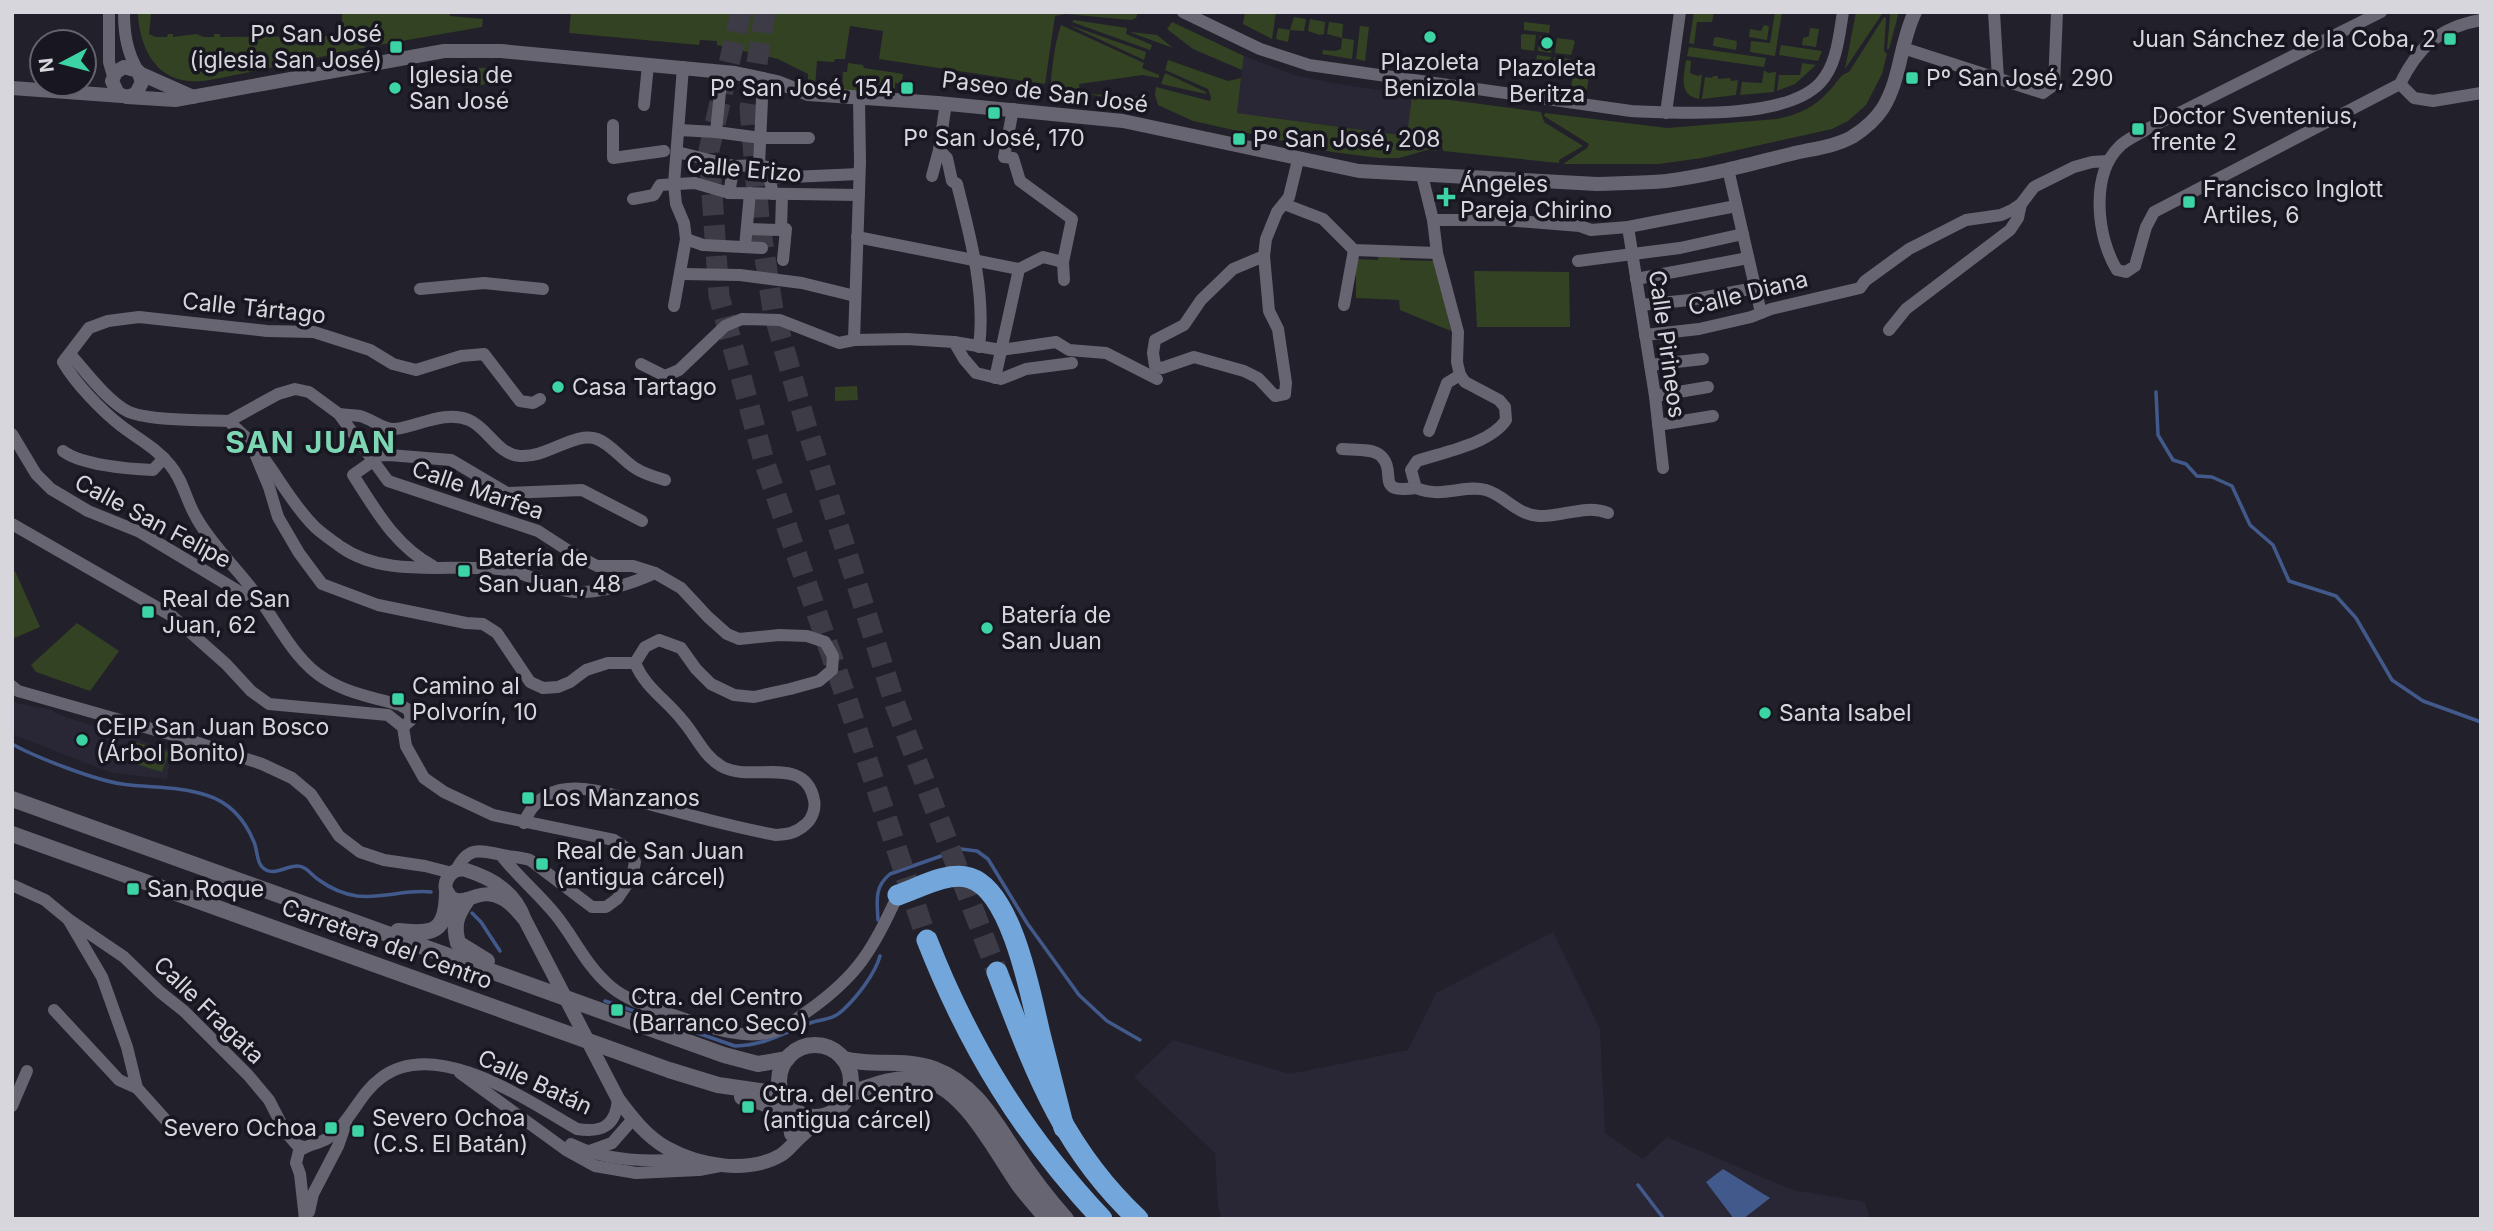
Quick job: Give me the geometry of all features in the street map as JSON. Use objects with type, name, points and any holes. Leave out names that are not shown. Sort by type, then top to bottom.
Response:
[{"type":"highway","points":[[898,895],[942,879],[962,876],[974,879],[995,900],[1008,923],[1021,959],[1064,1128]]},
{"type":"highway","points":[[927,940],[949,995],[1003,1096],[1065,1178],[1101,1219]]},
{"type":"highway","points":[[997,972],[1038,1080],[1064,1128],[1086,1161],[1138,1219]]},
{"type":"main road","name":"Carretera del Centro","points":[[12,799],[724,1055],[758,1064],[787,1059]]},
{"type":"main road","name":"Carretera del Centro","points":[[12,834],[602,1046],[718,1085],[767,1092],[789,1104]]},
{"type":"main road","points":[[375,929],[427,933],[439,927],[457,878]]},
{"type":"main road","points":[[470,898],[457,915],[454,930],[458,943],[519,980]]},
{"type":"main road","points":[[844,1059],[851,1076],[849,1094],[842,1105],[832,1113],[819,1117],[805,1116],[789,1104],[779,1079],[787,1059],[805,1046],[827,1047],[844,1059],[861,1064],[903,1063],[931,1067],[963,1084],[982,1104],[1026,1168],[1066,1219]]},
{"type":"main road","points":[[849,1094],[900,1079],[920,1079],[940,1087],[970,1111],[1020,1186],[1047,1219]]},
{"type":"main road","points":[[718,1085],[731,1093],[771,1105],[780,1112],[792,1130]]},
{"type":"street","points":[[109,12],[112,86],[125,97],[139,91],[142,82],[129,56],[124,32],[124,12]]},
{"type":"street","points":[[1183,12],[1260,49],[1309,65],[1631,111],[1707,113],[1782,105],[1802,97],[1821,83],[1832,65],[1843,12]]},
{"type":"street","points":[[1666,110],[1680,12]]},
{"type":"street","name":"Paseo de San José","points":[[12,88],[175,100],[444,51],[500,51],[722,72],[763,78],[808,94],[946,103],[1123,121],[1359,171],[1597,184],[1667,180],[1728,169],[1835,144],[1853,136],[1868,125],[1882,109],[1891,90],[1907,30],[1915,12]]},
{"type":"street","points":[[1994,12],[1998,79]]},
{"type":"street","points":[[1903,48],[2043,93],[2054,85],[2057,12]]},
{"type":"street","points":[[2381,12],[2120,146],[2108,161],[2099,190],[2098,208],[2111,261],[2117,270],[2126,272],[2135,265],[2146,227],[2154,212],[2400,84],[2412,60],[2432,40],[2464,23],[2481,20]]},
{"type":"street","points":[[644,105],[648,65]]},
{"type":"street","points":[[113,76],[124,67],[193,97]]},
{"type":"street","points":[[674,306],[686,239],[684,223],[676,204],[671,151],[679,130],[684,67]]},
{"type":"street","points":[[716,132],[722,72]]},
{"type":"street","points":[[759,165],[763,78]]},
{"type":"street","points":[[2400,84],[2414,98],[2434,101],[2481,93]]},
{"type":"street","points":[[854,340],[859,98]]},
{"type":"street","points":[[932,176],[946,103]]},
{"type":"street","points":[[1013,109],[1004,157],[1013,158],[1020,181],[1072,219],[1063,262],[1064,280]]},
{"type":"street","points":[[613,125],[613,158],[671,151],[734,166],[767,167],[777,195],[781,230]]},
{"type":"street","points":[[679,130],[761,138],[809,138]]},
{"type":"street","points":[[939,150],[947,158],[952,181],[957,184],[973,260],[982,314],[979,346]]},
{"type":"street","points":[[1156,373],[1162,368],[1194,357],[1244,371],[1258,378],[1275,396],[1285,394],[1286,383],[1278,329],[1269,312],[1264,256],[1266,239],[1277,212],[1289,197],[1298,160]]},
{"type":"street","points":[[1889,330],[1906,309],[2010,230],[2018,218],[2021,204],[2034,187],[2074,167],[2108,161]]},
{"type":"street","points":[[729,193],[734,166]]},
{"type":"street","points":[[1728,169],[1761,313]]},
{"type":"street","points":[[769,178],[859,174]]},
{"type":"street","points":[[1416,488],[1411,470],[1417,461],[1486,438],[1499,430],[1506,420],[1505,407],[1499,400],[1465,382],[1460,375],[1457,362],[1458,332],[1437,253],[1433,220],[1422,175]]},
{"type":"street","name":"Calle Erizo","points":[[633,200],[654,195],[660,184],[695,183],[729,193],[859,195]]},
{"type":"street","points":[[745,247],[750,194]]},
{"type":"street","points":[[1284,204],[1323,219],[1354,250],[1437,253]]},
{"type":"street","name":"Calle Diana","points":[[1645,335],[1699,329],[1860,288],[1865,281],[1909,249],[1966,220],[2001,215],[2021,204]]},
{"type":"street","points":[[1433,220],[1505,220],[1580,226],[1591,230],[1628,227],[1736,206]]},
{"type":"street","name":"Calle Pirineos","points":[[1628,227],[1655,396],[1663,468]]},
{"type":"street","points":[[747,229],[786,229],[783,260]]},
{"type":"street","points":[[1578,261],[1680,248],[1743,234]]},
{"type":"street","points":[[857,237],[1019,269],[1044,257],[1063,262]]},
{"type":"street","points":[[686,239],[703,245],[762,248]]},
{"type":"street","points":[[1344,305],[1354,250]]},
{"type":"street","points":[[1156,373],[1153,353],[1156,340],[1184,325],[1201,300],[1233,269],[1264,256]]},
{"type":"street","points":[[1636,279],[1748,258]]},
{"type":"street","points":[[995,378],[1019,269]]},
{"type":"street","points":[[681,274],[740,275],[802,283],[855,296]]},
{"type":"street","points":[[420,289],[484,283],[543,289]]},
{"type":"street","points":[[1641,305],[1690,300],[1755,288]]},
{"type":"street","name":"Calle Tártago","points":[[70,354],[89,328],[108,321],[139,317],[267,331],[314,332],[370,350],[393,365],[416,370],[461,356],[484,354],[520,401],[533,403],[540,399]]},
{"type":"street","points":[[641,364],[667,381],[725,326],[742,319],[780,320],[839,343],[854,340],[906,339],[954,342],[1001,350],[1056,342],[1069,350],[1106,352],[1156,373]]},
{"type":"street","points":[[954,342],[976,373],[995,378],[1001,379],[1026,369],[1072,363]]},
{"type":"street","points":[[403,727],[411,720],[409,710],[340,688],[322,677],[302,658],[272,620],[260,598],[212,541],[195,516],[178,475],[144,440],[120,425],[71,375],[63,362],[70,354],[118,405],[131,413],[177,419],[229,421],[265,400],[295,389],[309,392],[339,414],[361,416],[389,428],[418,424],[434,418],[469,420],[497,445],[516,456],[550,451],[578,438],[597,439],[636,469],[665,480]]},
{"type":"street","points":[[1650,365],[1703,359]]},
{"type":"street","points":[[1429,431],[1447,383],[1460,375]]},
{"type":"street","points":[[1655,396],[1708,387]]},
{"type":"street","name":"Calle Marfea","points":[[339,414],[388,481],[538,531],[597,566],[633,566],[655,573]]},
{"type":"street","points":[[1658,425],[1713,416]]},
{"type":"street","points":[[229,421],[252,444],[289,498],[314,527],[345,550],[379,564],[417,568],[434,566],[507,570],[526,574],[555,587],[582,593],[631,583],[655,573],[681,588],[718,625],[739,639],[779,635],[807,636],[825,642],[833,656],[832,670],[818,681],[754,696],[734,695],[711,684],[681,648],[659,640],[645,647],[635,663]]},
{"type":"street","name":"Calle San Felipe","points":[[12,434],[36,474],[51,489],[74,504],[140,532],[243,594],[260,598]]},
{"type":"street","points":[[252,444],[278,517],[321,584],[378,605],[483,624],[497,633],[530,681],[543,688],[558,687],[586,670],[608,663],[635,663]]},
{"type":"street","points":[[1342,449],[1380,455],[1384,460],[1388,481],[1400,490],[1416,488],[1437,493],[1483,489],[1496,494],[1512,508],[1529,515],[1543,516],[1598,509],[1608,513]]},
{"type":"street","points":[[63,451],[70,456],[92,462],[142,470],[153,470],[164,458]]},
{"type":"street","points":[[434,566],[402,544],[387,527],[353,474],[371,459],[389,455],[452,460],[507,493],[582,490],[642,521]]},
{"type":"street","points":[[12,524],[172,616],[226,664],[251,691],[269,704],[388,715],[403,727],[406,746],[424,778],[444,792],[492,814],[524,823],[614,840],[628,849],[635,862],[632,877],[617,899],[606,907],[592,907],[530,860],[484,851],[466,856],[457,878],[453,899],[470,898],[482,893],[502,898],[525,920]]},
{"type":"street","points":[[524,823],[529,808],[554,792],[569,788],[605,793],[776,835],[794,834],[809,821],[815,804],[811,790],[798,775],[780,770],[750,774],[723,767],[706,753],[682,719],[642,680],[635,663]]},
{"type":"street","points":[[12,686],[18,691],[94,711],[262,764],[292,778],[310,794],[339,836],[360,852],[384,860],[425,866],[476,882],[470,898]]},
{"type":"street","points":[[501,855],[557,917],[582,954],[609,985],[629,1000],[704,1026],[741,1034],[771,1032],[789,1024],[829,996],[856,971],[876,942],[898,895]]},
{"type":"street","points":[[457,878],[498,885],[519,904],[618,1099],[632,1119],[668,1149],[721,1166],[763,1162],[782,1154],[814,1126],[819,1117]]},
{"type":"street","name":"Calle Fragata","points":[[12,885],[45,900],[124,957],[184,1011],[248,1075],[269,1100],[285,1131],[297,1145],[309,1146]]},
{"type":"street","points":[[68,919],[102,977],[127,1047],[137,1088]]},
{"type":"street","points":[[54,1010],[119,1080],[137,1088],[172,1127]]},
{"type":"street","name":"Calle Batán","points":[[307,1219],[313,1194],[328,1169],[346,1123],[368,1092],[391,1072],[408,1066],[427,1065],[481,1075],[577,1129],[594,1132],[605,1127],[614,1117],[618,1109],[618,1099]]},
{"type":"street","points":[[12,1106],[27,1071]]},
{"type":"street","name":"Calle Batán","points":[[457,1071],[566,1150],[595,1166],[636,1173],[699,1170],[721,1166]]},
{"type":"street","points":[[782,1154],[792,1130],[789,1104]]},
{"type":"street","name":"Calle Batán","points":[[532,1124],[588,1152],[612,1143],[632,1119]]},
{"type":"street","name":"Calle Batán","points":[[309,1146],[327,1139],[346,1123]]},
{"type":"street","points":[[300,1174],[314,1179],[328,1169],[329,1160],[324,1150],[309,1146],[296,1157],[307,1219]]},
{"type":"street","name":"Calle Batán","points":[[566,1150],[618,1158],[668,1161],[694,1159]]},
{"type":"shaded area","points":[[1244,56],[1298,76],[1412,95],[1408,136],[1236,113]]},
{"type":"shaded area","name":"CEIP San Juan Bosco (Árbol Bonito)","points":[[12,699],[16,703],[53,710],[69,718],[172,750],[167,779],[112,773],[12,734]]},
{"type":"shaded area","points":[[1553,932],[1600,1029],[1605,1133],[1643,1159],[1667,1137],[1793,1190],[1865,1202],[1870,1219],[1222,1219],[1218,1207],[1215,1153],[1134,1077],[1173,1040],[1290,1074],[1408,1050],[1436,993]]},
{"type":"green space","points":[[342,12],[449,12],[450,16],[483,19],[482,27],[373,46],[368,41],[342,33]]},
{"type":"green space","points":[[571,12],[1138,12],[1136,18],[1131,20],[1066,14],[1055,16],[1045,84],[879,59],[883,31],[850,26],[845,59],[835,59],[834,62],[817,61],[815,86],[808,86],[808,74],[778,59],[717,45],[717,41],[700,40],[699,45],[569,33]]},
{"type":"green space","points":[[1245,12],[1276,12],[1272,39],[1243,24]]},
{"type":"green space","points":[[1694,12],[1714,12],[1712,22],[1697,22],[1694,44],[1689,43]]},
{"type":"green space","points":[[1775,12],[1782,12],[1775,56],[1750,52],[1751,41],[1770,43]]},
{"type":"green space","points":[[1856,12],[1899,12],[1889,49],[1890,14],[1882,14],[1845,69]]},
{"type":"green space","points":[[138,14],[151,14],[149,34],[156,37],[167,37],[168,34],[173,34],[173,37],[197,34],[203,37],[214,37],[214,34],[220,34],[220,37],[335,36],[367,47],[268,69],[188,81],[172,77],[155,64],[144,46]]},
{"type":"green space","points":[[1294,17],[1306,19],[1304,31],[1290,30]]},
{"type":"green space","points":[[1884,17],[1884,51],[1887,54],[1882,74],[1866,105],[1848,121],[1832,129],[1702,158],[1659,164],[1563,164],[1589,144],[1544,116],[1545,113],[1667,128],[1777,119],[1792,115],[1818,101],[1840,77],[1849,72]]},
{"type":"green space","points":[[1310,19],[1325,22],[1324,34],[1308,31]]},
{"type":"green space","points":[[1074,20],[1127,28],[1126,34],[1152,45],[1150,50],[1072,22]]},
{"type":"green space","points":[[1172,22],[1244,56],[1242,70],[1193,49],[1167,29]]},
{"type":"green space","points":[[1329,22],[1343,24],[1342,38],[1327,34]]},
{"type":"green space","points":[[1524,22],[1550,25],[1549,33],[1524,30]]},
{"type":"green space","points":[[1061,25],[1144,63],[1142,68],[1159,75],[1159,78],[1143,75],[1079,84],[1080,95],[1050,91]]},
{"type":"green space","points":[[1764,25],[1769,26],[1767,40],[1749,37],[1750,29],[1761,31]]},
{"type":"green space","points":[[1360,26],[1369,27],[1365,61],[1356,59]]},
{"type":"green space","points":[[1073,27],[1146,52],[1144,60]]},
{"type":"green space","points":[[1278,28],[1290,30],[1288,42],[1276,39]]},
{"type":"green space","points":[[1810,28],[1819,29],[1816,47],[1802,45],[1803,38],[1809,36]]},
{"type":"green space","points":[[1132,33],[1157,35],[1173,48]]},
{"type":"green space","points":[[1523,34],[1536,35],[1534,51],[1521,49]]},
{"type":"green space","points":[[1540,36],[1553,38],[1551,53],[1538,51]]},
{"type":"green space","points":[[1342,38],[1354,40],[1352,59],[1322,54],[1323,50],[1341,49]]},
{"type":"green space","points":[[1557,38],[1575,42],[1571,55],[1555,53]]},
{"type":"green space","points":[[1714,38],[1737,41],[1736,50],[1713,46]]},
{"type":"green space","points":[[1781,45],[1822,51],[1818,61],[1779,55]]},
{"type":"green space","points":[[1689,47],[1766,58],[1764,67],[1687,56]]},
{"type":"green space","points":[[1537,55],[1551,57],[1549,71],[1535,67]]},
{"type":"green space","points":[[1554,57],[1571,59],[1571,73],[1553,69]]},
{"type":"green space","points":[[1168,60],[1228,81],[1241,78],[1237,113],[1407,136],[1412,95],[1541,112],[1544,122],[1583,146],[1559,160],[1559,163],[1443,151],[1442,146],[1437,146],[1437,151],[1427,150],[1399,158],[1332,152],[1193,121],[1158,105],[1156,87],[1210,101],[1211,97],[1208,89],[1165,70]]},
{"type":"green space","points":[[1586,60],[1591,61],[1587,90],[1571,88],[1573,74],[1582,75]]},
{"type":"green space","points":[[1686,60],[1691,61],[1690,73],[1698,76],[1702,74],[1699,99],[1692,97],[1685,89]]},
{"type":"green space","points":[[848,63],[903,74],[902,83],[895,83],[895,90],[891,94],[842,90],[843,72],[847,72]]},
{"type":"green space","points":[[1802,63],[1816,65],[1795,84],[1777,91],[1779,75],[1800,75]]},
{"type":"green space","points":[[470,68],[495,68],[498,81],[473,87]]},
{"type":"green space","points":[[1764,70],[1768,73],[1776,72],[1774,92],[1740,95],[1742,82],[1762,83]]},
{"type":"green space","points":[[1165,73],[1206,92],[1206,94],[1161,84]]},
{"type":"green space","points":[[1718,76],[1718,79],[1738,80],[1736,95],[1702,99],[1705,77]]},
{"type":"green space","points":[[1087,94],[1147,97],[1147,104]]},
{"type":"green space","points":[[1379,254],[1400,255],[1400,260],[1435,261],[1451,331],[1400,310],[1399,300],[1356,298],[1356,259],[1378,260]]},
{"type":"green space","points":[[1474,271],[1569,272],[1570,327],[1477,327]]},
{"type":"green space","points":[[857,386],[858,400],[835,401],[835,387]]},
{"type":"green space","points":[[15,571],[40,627],[12,639],[12,572]]},
{"type":"green space","points":[[77,623],[119,651],[90,691],[36,672],[31,665]]},
{"type":"green space","points":[[132,741],[169,752],[162,772],[126,761]]},
{"type":"water","points":[[1723,1169],[1770,1198],[1743,1219],[1734,1219],[1706,1182]]},
{"type":"waterway","points":[[2156,392],[2158,435],[2173,460],[2186,464],[2197,476],[2212,477],[2232,486],[2250,525],[2273,545],[2289,581],[2336,596],[2356,618],[2392,680],[2423,701],[2481,722]]},
{"type":"waterway","points":[[12,744],[66,768],[111,782],[185,790],[214,798],[229,807],[241,819],[254,842],[260,865],[270,871],[300,866],[332,888],[357,896],[431,892]]},
{"type":"waterway","points":[[878,920],[879,889],[890,874],[961,849],[977,851],[988,859],[1027,923],[1079,995],[1107,1021],[1140,1040]]},
{"type":"waterway","points":[[472,913],[500,951]]},
{"type":"waterway","points":[[605,1001],[735,1046],[747,1045],[767,1041],[840,1013],[865,985],[880,956]]},
{"type":"waterway","points":[[1638,1185],[1664,1219]]},
{"type":"tunnel","points":[[741,12],[709,150],[719,296],[764,461],[927,940]]},
{"type":"tunnel","points":[[765,12],[750,108],[759,219],[773,310],[805,422],[895,704],[997,972]]},
{"type":"place","name":"Plazoleta Benizola","points":[[1430,37]]},
{"type":"place","name":"Juan Sánchez de la Coba, 2","points":[[2450,39]]},
{"type":"place","name":"Plazoleta Beritza","points":[[1547,43]]},
{"type":"place","name":"Pº San José (iglesia San José)","points":[[396,47]]},
{"type":"place","name":"Pº San José, 290","points":[[1912,78]]},
{"type":"place","name":"Iglesia de San José","points":[[395,88]]},
{"type":"place","name":"Pº San José, 154","points":[[907,88]]},
{"type":"place","name":"Pº San José, 170","points":[[994,113]]},
{"type":"place","name":"Doctor Sventenius, frente 2","points":[[2138,129]]},
{"type":"place","name":"Pº San José, 208","points":[[1239,139]]},
{"type":"place","name":"Ángeles Pareja Chirino","points":[[1446,197]]},
{"type":"place","name":"Francisco Inglott Artiles, 6","points":[[2189,202]]},
{"type":"place","name":"Casa Tartago","points":[[558,387]]},
{"type":"place","name":"Batería de San Juan, 48","points":[[464,571]]},
{"type":"place","name":"Real de San Juan, 62","points":[[148,612]]},
{"type":"place","name":"Batería de San Juan","points":[[987,628]]},
{"type":"place","name":"Camino al Polvorín, 10","points":[[398,699]]},
{"type":"place","name":"Santa Isabel","points":[[1765,713]]},
{"type":"place","name":"CEIP San Juan Bosco (Árbol Bonito)","points":[[82,740]]},
{"type":"place","name":"Los Manzanos","points":[[528,798]]},
{"type":"place","name":"Real de San Juan (antigua cárcel)","points":[[542,864]]},
{"type":"place","name":"San Roque","points":[[133,889]]},
{"type":"place","name":"Ctra. del Centro (Barranco Seco)","points":[[617,1010]]},
{"type":"place","name":"Ctra. del Centro (antigua cárcel)","points":[[748,1107]]},
{"type":"place","name":"Severo Ochoa","points":[[331,1128]]},
{"type":"place","name":"Severo Ochoa (C.S. El Batán)","points":[[358,1131]]},
{"type":"district","name":"SAN JUAN","points":[[311,442]]}]
